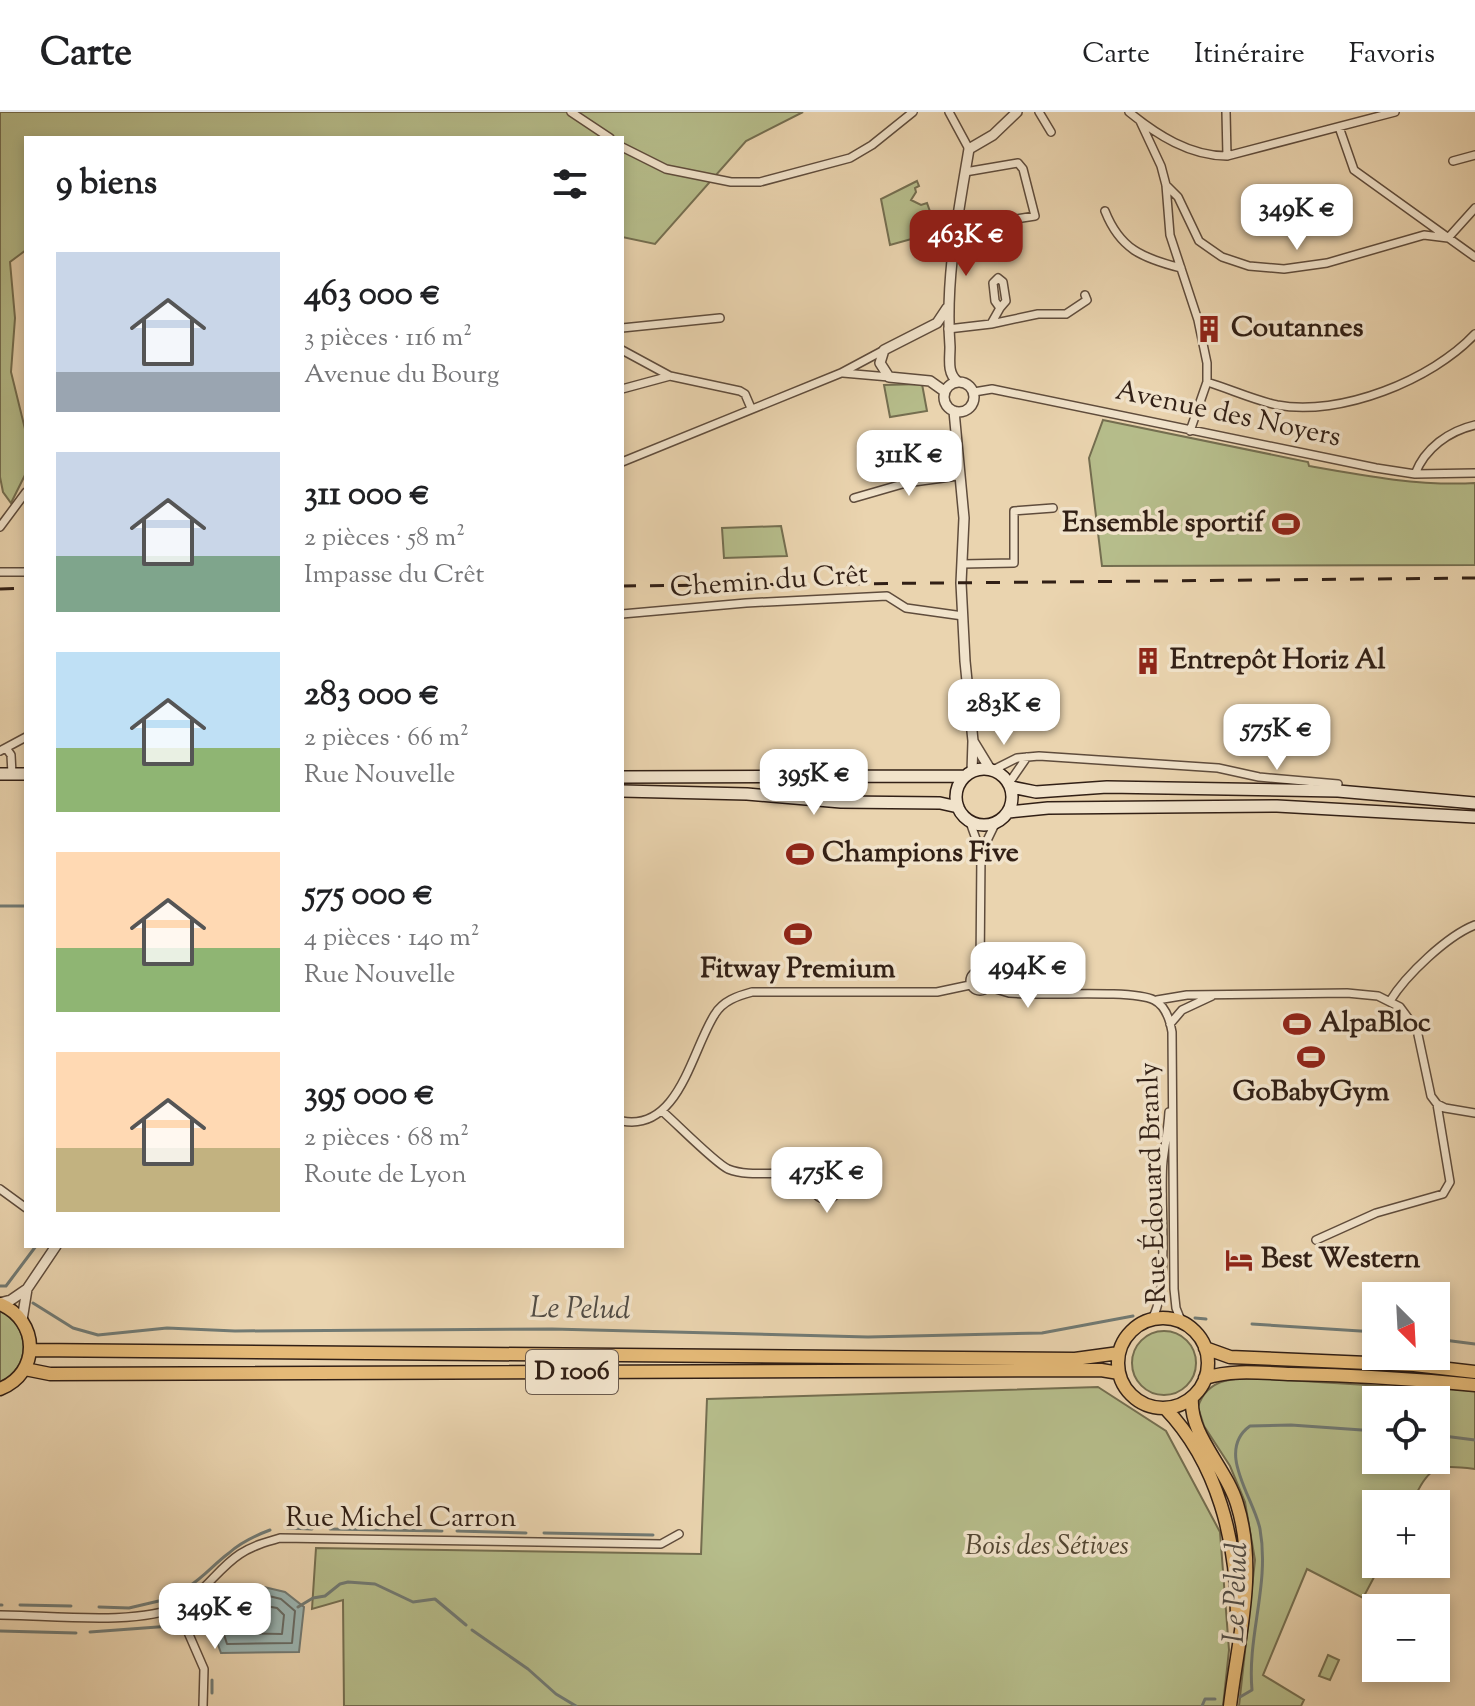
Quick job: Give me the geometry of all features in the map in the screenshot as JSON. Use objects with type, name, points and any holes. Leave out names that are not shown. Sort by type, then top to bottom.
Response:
[{"type":"main road","points":[[624,777],[968,774],[992,770],[1010,785],[1036,792],[1107,787],[1338,791],[1475,803]]},
{"type":"main road","points":[[968,774],[957,791],[958,807],[970,822],[986,826],[995,824],[1009,812],[1048,808],[1277,806],[1475,817]]},
{"type":"main road","points":[[1009,812],[1013,795],[1010,785]]},
{"type":"main road","points":[[624,791],[747,794],[841,802],[940,803],[958,807]]},
{"type":"main road","points":[[0,1304],[22,1320],[28,1330],[31,1350],[25,1369],[4,1387],[0,1397]]},
{"type":"main road","points":[[1161,1318],[1182,1323],[1192,1329],[1205,1348],[1208,1368],[1205,1378],[1192,1398],[1175,1407],[1141,1403],[1123,1385],[1119,1373],[1119,1353],[1127,1336],[1151,1320],[1161,1318]]},
{"type":"main road","points":[[1205,1348],[1230,1357],[1414,1365],[1475,1372]]},
{"type":"main road","name":"D 1006","points":[[31,1350],[1075,1359],[1119,1353]]},
{"type":"main road","name":"D 1006","points":[[25,1369],[50,1374],[1085,1370],[1119,1373]]},
{"type":"main road","points":[[1205,1378],[1221,1373],[1289,1374],[1475,1385]]},
{"type":"main road","points":[[1192,1398],[1193,1418],[1231,1486],[1246,1539],[1249,1568],[1230,1706]]},
{"type":"main road","points":[[1165,1408],[1186,1433],[1224,1509],[1236,1569],[1237,1651]]},
{"type":"street","points":[[571,112],[607,136]]},
{"type":"street","points":[[624,148],[666,169],[731,182],[760,182],[850,158],[872,145],[913,112]]},
{"type":"street","points":[[949,112],[969,149],[955,224],[947,308],[950,372],[957,381]]},
{"type":"street","points":[[969,149],[993,135],[1017,112]]},
{"type":"street","points":[[1039,112],[1051,132]]},
{"type":"street","points":[[1129,112],[1174,144],[1212,156],[1227,156],[1395,112]]},
{"type":"street","points":[[1226,112],[1227,156]]},
{"type":"street","points":[[1140,121],[1161,166],[1166,185],[1170,235],[1198,320],[1207,363],[1207,382],[1190,431]]},
{"type":"street","points":[[1339,127],[1354,170],[1475,257]]},
{"type":"street","points":[[1453,161],[1475,155]]},
{"type":"street","points":[[955,224],[1035,216],[1023,169],[1018,163],[965,172]]},
{"type":"street","points":[[1166,185],[1178,197],[1199,241],[1222,257],[1249,266],[1284,269],[1327,263],[1424,235],[1448,238]]},
{"type":"street","points":[[1448,238],[1475,208]]},
{"type":"street","points":[[1105,211],[1114,234],[1145,258],[1181,268]]},
{"type":"street","points":[[937,323],[949,332],[1038,314],[1066,314],[1087,300],[1085,295]]},
{"type":"street","points":[[624,461],[841,373],[937,323],[947,308]]},
{"type":"street","points":[[991,324],[1000,308]]},
{"type":"street","points":[[624,328],[720,318]]},
{"type":"street","points":[[1207,382],[1278,405],[1317,407],[1385,391],[1447,357],[1475,334]]},
{"type":"street","points":[[884,350],[880,363],[889,377]]},
{"type":"street","points":[[624,351],[670,376],[740,391],[745,394],[751,408]]},
{"type":"street","points":[[841,373],[930,381],[944,378],[950,372]]},
{"type":"street","points":[[624,388],[670,376]]},
{"type":"street","points":[[930,381],[944,391]]},
{"type":"street","points":[[954,411],[967,410],[974,399],[974,392],[964,382],[949,384],[944,391],[945,403],[954,411],[964,518],[963,616],[973,741],[968,774]]},
{"type":"street","name":"Avenue des Noyers","points":[[974,392],[992,389],[1415,474],[1475,473]]},
{"type":"street","points":[[1415,474],[1418,466],[1442,438],[1475,425]]},
{"type":"street","points":[[854,498],[906,483],[958,476]]},
{"type":"street","points":[[0,527],[24,495]]},
{"type":"street","points":[[962,564],[1014,563],[1014,511],[1053,508]]},
{"type":"street","points":[[0,572],[24,572]]},
{"type":"street","name":"Chemin du Crêt","points":[[624,614],[746,603],[887,596],[906,608],[963,616]]},
{"type":"street","points":[[6,774],[11,755],[3,749],[24,738]]},
{"type":"street","points":[[973,741],[992,770],[1017,758],[1027,757],[1218,768],[1259,777],[1338,784]]},
{"type":"street","points":[[1010,785],[1027,757]]},
{"type":"street","points":[[970,822],[981,853],[980,971]]},
{"type":"street","points":[[981,853],[995,824]]},
{"type":"street","points":[[1390,1001],[1458,931],[1475,925]]},
{"type":"street","points":[[970,985],[972,975],[980,971]]},
{"type":"street","points":[[980,971],[988,975],[989,987]]},
{"type":"street","points":[[970,985],[977,991],[989,987],[1017,994],[1134,995],[1157,1000],[1217,994],[1362,994],[1390,1001],[1408,1016],[1417,1030],[1431,1096],[1437,1104],[1450,1182],[1443,1194],[1376,1213],[1316,1240]]},
{"type":"street","points":[[624,1121],[641,1122],[662,1111],[683,1084],[715,1012],[732,998],[752,992],[937,992],[970,985]]},
{"type":"street","points":[[1170,1024],[1193,1003],[1217,994]]},
{"type":"street","name":"Rue Édouard Branly","points":[[1157,1000],[1170,1024],[1173,1042],[1174,1289],[1176,1308],[1182,1323]]},
{"type":"street","name":"Rue Édouard Branly","points":[[1151,1320],[1158,1309],[1160,1288],[1163,1161],[1173,1042]]},
{"type":"street","points":[[1437,1104],[1475,1113]]},
{"type":"street","points":[[662,1111],[726,1168],[801,1173],[815,1180]]},
{"type":"street","points":[[0,1189],[24,1207]]},
{"type":"street","points":[[22,1320],[27,1289],[55,1248]]},
{"type":"street","points":[[0,1304],[27,1289]]},
{"type":"street","name":"Rue Michel Carron","points":[[0,1615],[136,1617],[177,1607],[207,1587],[237,1556],[280,1538],[661,1544],[679,1534]]},
{"type":"street","points":[[177,1607],[204,1669],[203,1706]]},
{"type":"green space","points":[[0,112],[803,112],[746,141],[655,244],[624,237],[624,136],[24,136],[24,252],[10,262],[15,318],[11,372],[24,425],[24,477],[11,503],[3,492],[0,477]]},
{"type":"green space","points":[[917,181],[919,186],[915,188],[911,200],[921,205],[927,203],[932,217],[953,211],[951,228],[890,245],[881,199]]},
{"type":"green space","points":[[922,384],[927,411],[890,417],[884,385]]},
{"type":"green space","name":"Ensemble sportif","points":[[1103,420],[1308,462],[1309,466],[1413,482],[1475,483],[1475,565],[1102,566],[1089,458]]},
{"type":"green space","points":[[781,526],[787,556],[724,558],[722,528]]},
{"type":"green space","points":[[0,1311],[18,1326],[24,1346],[18,1367],[0,1382]]},
{"type":"green space","points":[[1158,1331],[1170,1331],[1187,1340],[1194,1351],[1194,1375],[1187,1386],[1170,1395],[1158,1395],[1146,1390],[1137,1381],[1132,1369],[1132,1357],[1137,1345],[1146,1336]]},
{"type":"green space","points":[[1238,1379],[1381,1386],[1362,1386],[1362,1474],[1430,1474],[1419,1490],[1362,1490],[1362,1578],[1374,1578],[1362,1597],[1307,1569],[1263,1675],[1304,1700],[1301,1706],[1239,1706],[1255,1560],[1245,1502],[1230,1466],[1204,1426],[1198,1407],[1203,1396],[1218,1383]]},
{"type":"green space","name":"Bois des Sétives","points":[[1098,1387],[1166,1431],[1220,1532],[1229,1650],[1223,1706],[344,1706],[343,1600],[312,1609],[316,1548],[701,1554],[707,1399]]},
{"type":"green space","points":[[1450,1389],[1475,1391],[1475,1469],[1450,1467]]},
{"type":"green space","points":[[1328,1655],[1339,1660],[1330,1680],[1319,1676]]},
{"type":"water","points":[[264,1587],[285,1592],[304,1607],[299,1652],[221,1653],[210,1623],[240,1599]]},
{"type":"waterway","points":[[0,906],[24,906]]},
{"type":"waterway","points":[[0,1286],[6,1286],[34,1248]]},
{"type":"waterway","name":"Le Pelud","points":[[33,1303],[73,1328],[98,1335],[167,1328],[235,1331],[552,1329],[868,1337],[1042,1333],[1133,1316]]},
{"type":"waterway","points":[[1195,1318],[1206,1319]]},
{"type":"waterway","name":"Le Pelud","points":[[1252,1324],[1362,1331]]},
{"type":"waterway","name":"Le Pelud","points":[[1450,1341],[1475,1344]]},
{"type":"waterway","name":"Le Pelud","points":[[1240,1697],[1252,1690],[1251,1670],[1262,1570],[1260,1529],[1236,1461],[1240,1436],[1250,1426],[1291,1425],[1362,1430]]},
{"type":"waterway","name":"Le Pelud","points":[[1450,1437],[1475,1440]]},
{"type":"waterway","points":[[287,1528],[312,1529]]},
{"type":"waterway","points":[[330,1529],[442,1531]]},
{"type":"waterway","points":[[188,1587],[238,1546],[270,1530]]},
{"type":"waterway","points":[[457,1531],[526,1533]]},
{"type":"waterway","points":[[544,1533],[653,1535]]},
{"type":"waterway","name":"Le Pelud","points":[[298,1607],[313,1598],[325,1596],[340,1584],[375,1584],[413,1602],[435,1599],[466,1625]]},
{"type":"waterway","points":[[99,1607],[129,1608],[163,1600]]},
{"type":"waterway","points":[[20,1605],[71,1606]]},
{"type":"waterway","name":"Le Pelud","points":[[196,1616],[224,1615]]},
{"type":"waterway","name":"Le Pelud","points":[[90,1632],[171,1626]]},
{"type":"waterway","name":"Le Pelud","points":[[472,1630],[576,1706]]},
{"type":"waterway","name":"Le Pelud","points":[[0,1631],[76,1633]]},
{"type":"waterway","points":[[212,1680],[212,1693]]},
{"type":"waterway","name":"Le Pelud","points":[[1202,1706],[1205,1699],[1215,1699]]},
{"type":"railway","points":[[624,586],[1475,578]]},
{"type":"railway","points":[[0,589],[24,588]]},
{"type":"place","name":"Coutannes","points":[[1209,329]]},
{"type":"place","name":"Ensemble sportif","points":[[1286,524]]},
{"type":"place","name":"Entrepôt Horiz Al","points":[[1148,661]]},
{"type":"place","name":"Champions Five","points":[[800,854]]},
{"type":"place","name":"Fitway Premium","points":[[798,934]]},
{"type":"place","name":"AlpaBloc","points":[[1297,1024]]},
{"type":"place","name":"GoBabyGym","points":[[1311,1057]]},
{"type":"place","name":"Best Western","points":[[1239,1260]]}]
